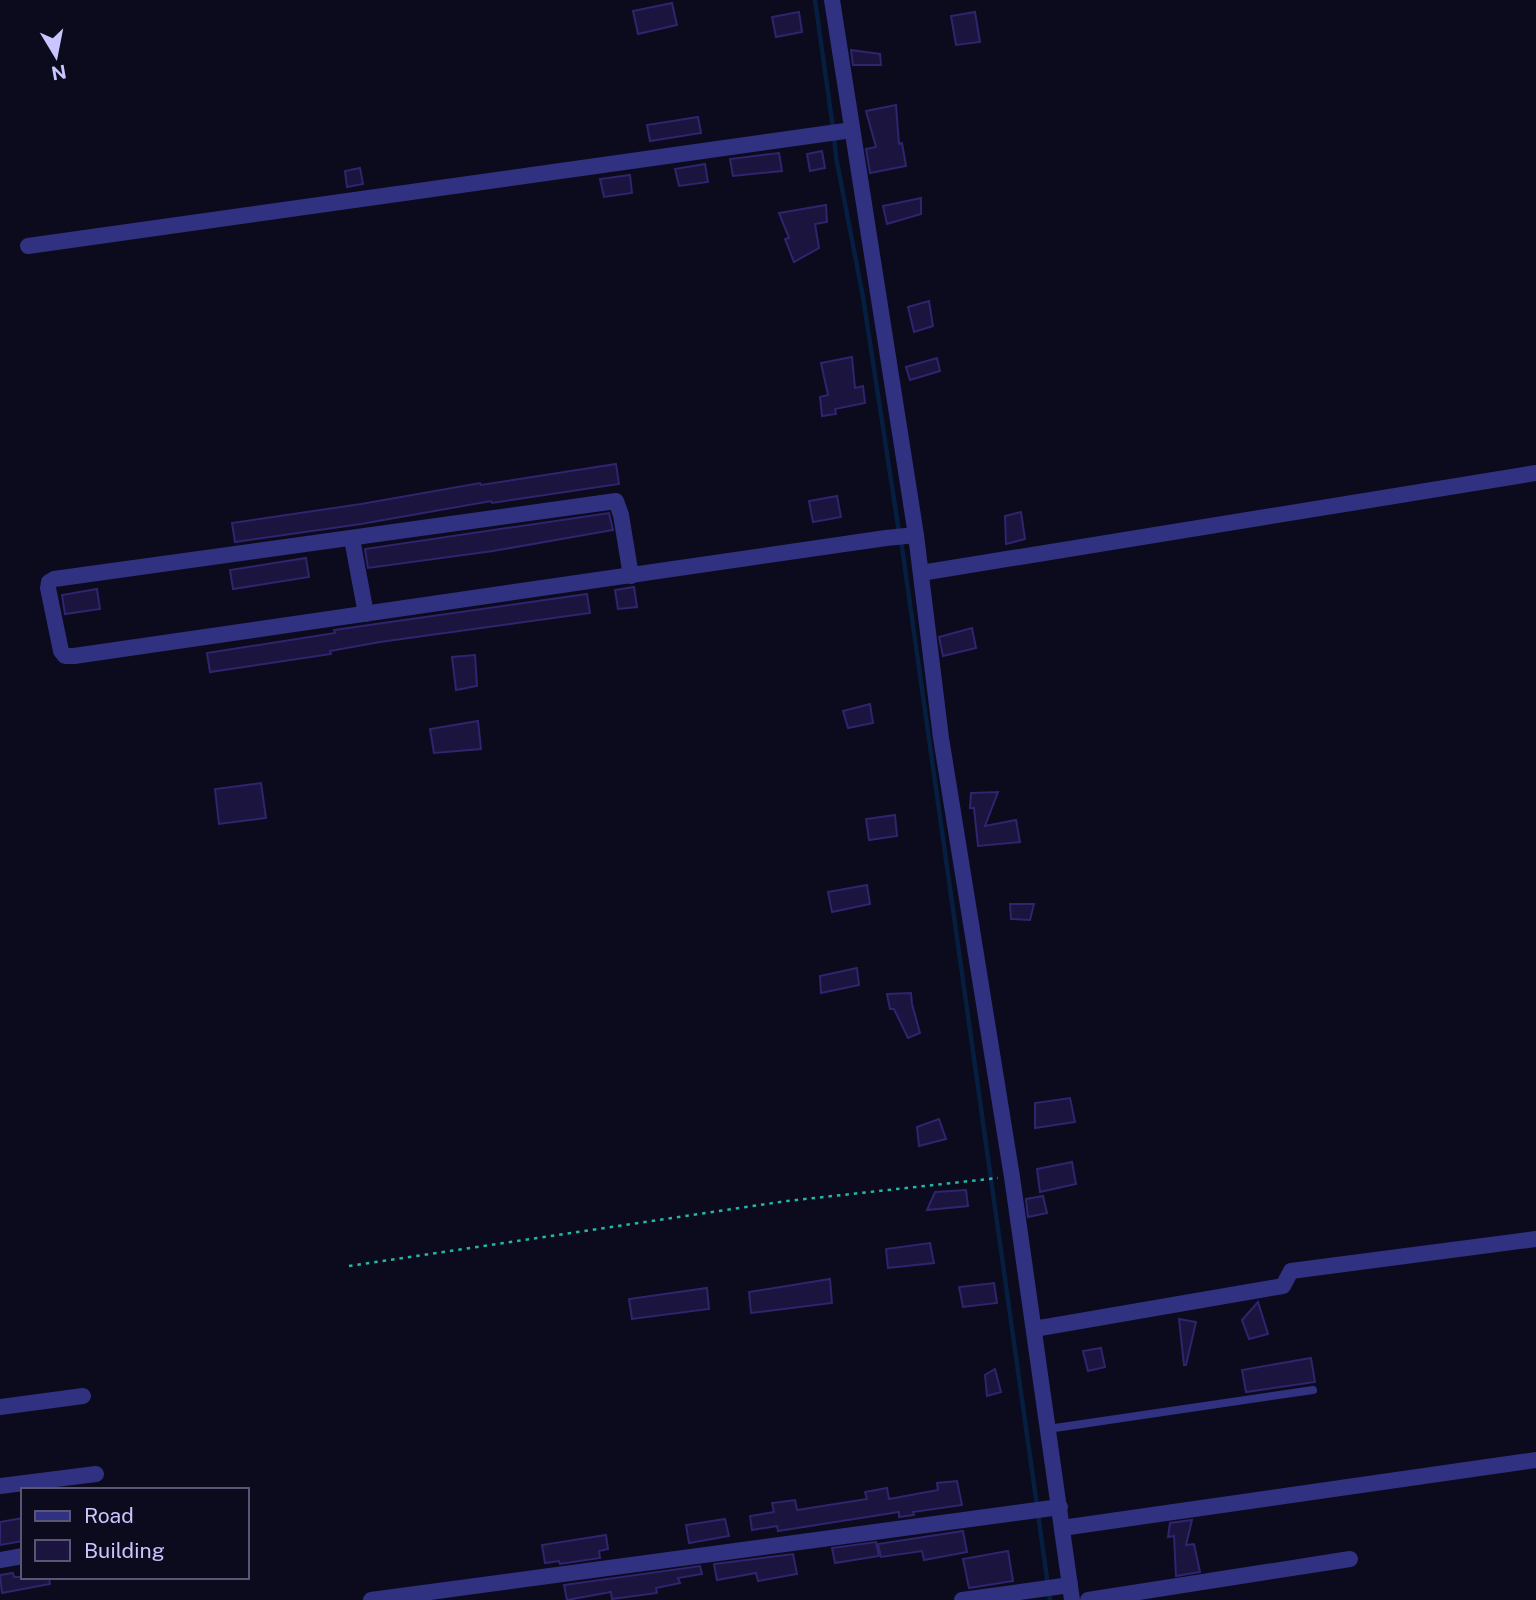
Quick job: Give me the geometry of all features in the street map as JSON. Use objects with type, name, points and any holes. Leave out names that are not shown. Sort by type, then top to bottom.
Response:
[{"type":"street","points":[[832,0],[848,130],[921,573],[942,738],[1010,1164],[1048,1429],[1056,1507],[1062,1528],[1067,1590],[1038,1589],[962,1600]]},
{"type":"street","points":[[28,246],[848,130]]},
{"type":"street","points":[[921,573],[1536,473]]},
{"type":"street","points":[[631,576],[621,515],[616,501],[54,579],[49,582],[48,588],[61,651],[65,656],[631,576],[886,538],[914,535]]},
{"type":"street","points":[[352,539],[366,614]]},
{"type":"street","points":[[1034,1329],[1283,1286],[1292,1271],[1536,1238]]},
{"type":"street","points":[[0,1407],[83,1396]]},
{"type":"street","points":[[1062,1528],[1536,1460]]},
{"type":"street","points":[[0,1486],[96,1474]]},
{"type":"street","points":[[371,1600],[1056,1507]]},
{"type":"street","points":[[0,1559],[21,1556]]},
{"type":"street","points":[[1088,1600],[1349,1559]]},
{"type":"lane","points":[[1048,1429],[1313,1390]]},
{"type":"path","points":[[349,1266],[787,1201],[1001,1178]]},
{"type":"building","points":[[672,3],[677,25],[638,34],[633,11]]},
{"type":"building","points":[[799,12],[802,32],[776,37],[772,17]]},
{"type":"building","points":[[975,12],[980,42],[956,45],[951,16]]},
{"type":"building","points":[[851,50],[880,54],[881,65],[853,65]]},
{"type":"building","points":[[896,105],[899,144],[902,143],[906,166],[870,173],[866,149],[876,147],[866,111]]},
{"type":"building","points":[[698,117],[701,133],[650,141],[647,125]]},
{"type":"building","points":[[822,151],[825,168],[810,171],[807,154]]},
{"type":"building","points":[[779,153],[782,171],[733,176],[730,159]]},
{"type":"building","points":[[705,164],[708,182],[679,186],[675,169]]},
{"type":"building","points":[[360,168],[363,184],[347,187],[345,171]]},
{"type":"building","points":[[630,175],[632,193],[604,197],[600,179]]},
{"type":"building","points":[[921,198],[921,214],[887,224],[883,206]]},
{"type":"building","points":[[826,205],[827,222],[815,224],[819,248],[794,262],[785,239],[789,238],[779,213]]},
{"type":"building","points":[[929,301],[933,326],[914,332],[908,307]]},
{"type":"building","points":[[852,357],[855,388],[863,386],[865,403],[835,409],[836,414],[822,416],[820,397],[828,395],[821,363]]},
{"type":"building","points":[[937,358],[940,371],[910,380],[906,367]]},
{"type":"building","points":[[616,464],[619,484],[492,503],[491,501],[361,524],[235,542],[232,523]]},
{"type":"building","points":[[837,496],[841,517],[813,522],[809,501]]},
{"type":"building","points":[[1021,512],[1025,539],[1006,544],[1005,516]]},
{"type":"building","points":[[609,513],[613,530],[493,551],[368,568],[365,549]]},
{"type":"building","points":[[306,558],[309,577],[233,589],[230,570]]},
{"type":"building","points":[[634,587],[637,607],[618,609],[615,590]]},
{"type":"building","points":[[97,589],[100,609],[65,614],[62,595]]},
{"type":"building","points":[[587,594],[590,613],[380,642],[330,651],[331,654],[210,672],[207,653],[335,633],[334,630]]},
{"type":"building","points":[[972,628],[976,648],[943,656],[939,637]]},
{"type":"building","points":[[475,655],[477,686],[456,690],[452,657]]},
{"type":"building","points":[[870,704],[873,723],[848,728],[843,711]]},
{"type":"building","points":[[478,721],[481,749],[434,753],[430,729]]},
{"type":"building","points":[[261,783],[266,818],[219,824],[215,789]]},
{"type":"building","points":[[998,792],[985,826],[1016,820],[1020,842],[978,846],[974,808],[970,808],[971,793]]},
{"type":"building","points":[[895,815],[897,836],[869,840],[866,819]]},
{"type":"building","points":[[867,885],[870,904],[832,912],[828,892]]},
{"type":"building","points":[[1010,904],[1034,904],[1030,920],[1011,919]]},
{"type":"building","points":[[857,968],[859,985],[821,993],[820,976]]},
{"type":"building","points":[[911,993],[920,1033],[908,1038],[894,1009],[890,1009],[887,994]]},
{"type":"building","points":[[1070,1098],[1075,1122],[1035,1128],[1035,1103]]},
{"type":"building","points":[[939,1119],[946,1139],[919,1146],[917,1127]]},
{"type":"building","points":[[1072,1162],[1076,1184],[1040,1192],[1037,1169]]},
{"type":"building","points":[[966,1190],[968,1206],[927,1210],[935,1192]]},
{"type":"building","points":[[1043,1196],[1047,1213],[1028,1217],[1026,1199]]},
{"type":"building","points":[[930,1243],[934,1263],[888,1268],[886,1249]]},
{"type":"building","points":[[830,1279],[832,1303],[751,1313],[749,1292]]},
{"type":"building","points":[[994,1283],[997,1303],[963,1307],[959,1287]]},
{"type":"building","points":[[707,1288],[709,1309],[632,1319],[629,1299]]},
{"type":"building","points":[[1258,1302],[1268,1334],[1249,1339],[1242,1320]]},
{"type":"building","points":[[1179,1319],[1196,1322],[1186,1365],[1184,1365]]},
{"type":"building","points":[[1101,1348],[1105,1367],[1088,1371],[1083,1351]]},
{"type":"building","points":[[1311,1358],[1315,1382],[1246,1392],[1242,1370]]},
{"type":"building","points":[[995,1369],[1001,1392],[987,1396],[985,1375]]},
{"type":"building","points":[[957,1481],[962,1505],[913,1512],[914,1515],[899,1517],[899,1512],[778,1531],[777,1526],[752,1530],[750,1516],[774,1512],[772,1503],[795,1500],[797,1510],[867,1499],[865,1492],[887,1488],[889,1499],[938,1490],[937,1483]]},
{"type":"building","points":[[21,1518],[21,1541],[0,1545],[0,1522]]},
{"type":"building","points":[[725,1519],[729,1536],[689,1543],[686,1525]]},
{"type":"building","points":[[1192,1520],[1186,1545],[1194,1544],[1200,1572],[1176,1576],[1174,1536],[1168,1537],[1170,1523]]},
{"type":"building","points":[[963,1531],[967,1552],[924,1560],[922,1551],[881,1557],[878,1544]]},
{"type":"building","points":[[606,1535],[608,1549],[599,1551],[600,1558],[560,1564],[559,1561],[545,1563],[542,1545]]},
{"type":"building","points":[[876,1542],[879,1556],[835,1563],[832,1548]]},
{"type":"building","points":[[1008,1551],[1013,1581],[969,1588],[963,1559]]},
{"type":"building","points":[[793,1554],[797,1574],[758,1581],[756,1573],[717,1580],[714,1564]]},
{"type":"building","points":[[700,1566],[702,1574],[678,1578],[680,1583],[656,1588],[657,1593],[612,1599],[611,1592],[567,1600],[564,1585]]},
{"type":"building","points":[[13,1573],[14,1577],[21,1579],[49,1579],[50,1584],[2,1593],[0,1575]]},
{"type":"waterway","points":[[815,0],[833,128]]},
{"type":"waterway","points":[[834,136],[863,297],[899,532]]},
{"type":"waterway","points":[[901,540],[1037,1506]]},
{"type":"waterway","points":[[1038,1514],[1050,1600]]}]
